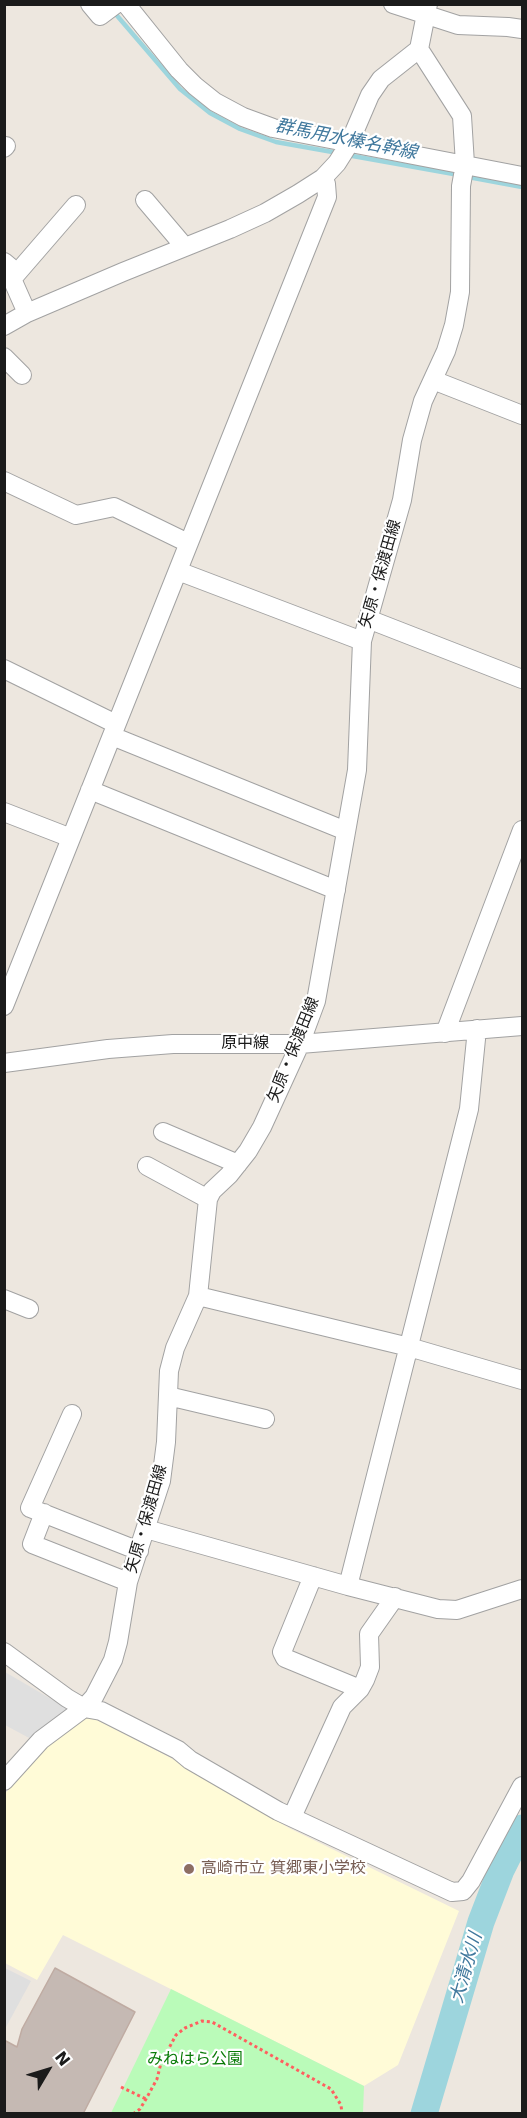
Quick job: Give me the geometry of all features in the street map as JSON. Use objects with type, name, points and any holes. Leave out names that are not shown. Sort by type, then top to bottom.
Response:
[{"type":"street","points":[[90,4],[100,16],[116,4]]},
{"type":"street","points":[[126,4],[179,70],[195,86],[215,102],[243,117],[344,152],[463,174],[522,176]]},
{"type":"street","points":[[393,4],[427,10],[458,25],[522,29]]},
{"type":"street","points":[[4,326],[184,246],[265,213],[323,178],[344,152],[370,95],[381,79],[419,49],[427,10]]},
{"type":"street","name":"矢原・保渡田線","points":[[4,1781],[41,1740],[84,1708],[94,1697],[113,1660],[128,1582],[161,1481],[166,1442],[169,1371],[175,1348],[198,1296],[208,1199],[212,1191],[248,1151],[262,1127],[300,1044],[316,1001],[357,770],[362,641],[402,500],[412,440],[423,401],[446,351],[460,292],[462,116],[419,49]]},
{"type":"street","points":[[4,1006],[327,197],[323,178]]},
{"type":"street","points":[[145,200],[184,246]]},
{"type":"street","points":[[27,314],[8,270],[76,205]]},
{"type":"street","points":[[4,357],[22,375]]},
{"type":"street","points":[[433,380],[522,415]]},
{"type":"street","points":[[4,481],[76,515],[114,507],[188,543]]},
{"type":"street","points":[[177,571],[362,641]]},
{"type":"street","points":[[368,619],[522,679]]},
{"type":"street","points":[[4,669],[114,730],[346,831]]},
{"type":"street","points":[[90,790],[336,890]]},
{"type":"street","points":[[4,812],[72,838]]},
{"type":"street","points":[[445,1033],[522,830]]},
{"type":"street","name":"原中線","points":[[4,1063],[173,1044],[300,1044],[522,1026]]},
{"type":"street","points":[[348,1586],[469,1109],[477,1029]]},
{"type":"street","points":[[163,1132],[238,1164]]},
{"type":"street","points":[[147,1166],[208,1199]]},
{"type":"street","points":[[198,1296],[409,1347],[522,1380]]},
{"type":"street","points":[[4,1299],[29,1309]]},
{"type":"street","points":[[168,1396],[265,1419]]},
{"type":"street","points":[[72,1414],[30,1508],[139,1551]]},
{"type":"street","points":[[44,1514],[32,1544],[128,1582]]},
{"type":"street","points":[[146,1528],[348,1586],[438,1609],[457,1610],[522,1589]]},
{"type":"street","points":[[313,1576],[282,1652],[285,1658],[360,1689]]},
{"type":"street","points":[[292,1817],[342,1707],[360,1689],[370,1667],[369,1634],[395,1597]]},
{"type":"street","points":[[4,1652],[84,1708],[101,1711],[178,1750],[190,1760],[292,1817],[452,1892],[463,1891],[471,1881],[522,1786]]},
{"type":"path","points":[[133,2114],[140,2109],[157,2079],[161,2063],[176,2035],[185,2028],[202,2021],[212,2022],[331,2089],[341,2105],[342,2114]]},
{"type":"path","points":[[121,2087],[146,2099]]},
{"type":"shaded area","points":[[5,1672],[70,1710],[31,1739],[5,1725]]},
{"type":"shaded area","name":"高崎市立 箕郷東小学校","points":[[85,1714],[169,1757],[289,1828],[459,1911],[398,2065],[364,2086],[63,1935],[37,1980],[5,1963],[4,1795],[34,1758]]},
{"type":"shaded area","points":[[5,1968],[31,1981],[5,2029]]},
{"type":"green space","name":"みねはら公園","points":[[171,1989],[364,2086],[363,2113],[111,2113]]},
{"type":"building","points":[[55,1968],[135,2012],[83,2114],[4,2114],[4,2040],[17,2047],[22,2029]]},
{"type":"waterway","name":"群馬用水榛名幹線","points":[[113,11],[180,89],[210,113],[240,129],[276,142],[338,153]]},
{"type":"waterway","name":"群馬用水榛名幹線","points":[[347,155],[459,175]]},
{"type":"waterway","name":"群馬用水榛名幹線","points":[[468,177],[522,187]]},
{"type":"waterway","name":"大清水川","points":[[424,2114],[481,1922],[501,1870],[522,1828]]},
{"type":"place","name":"高崎市立 箕郷東小学校","points":[[189,1869]]}]
